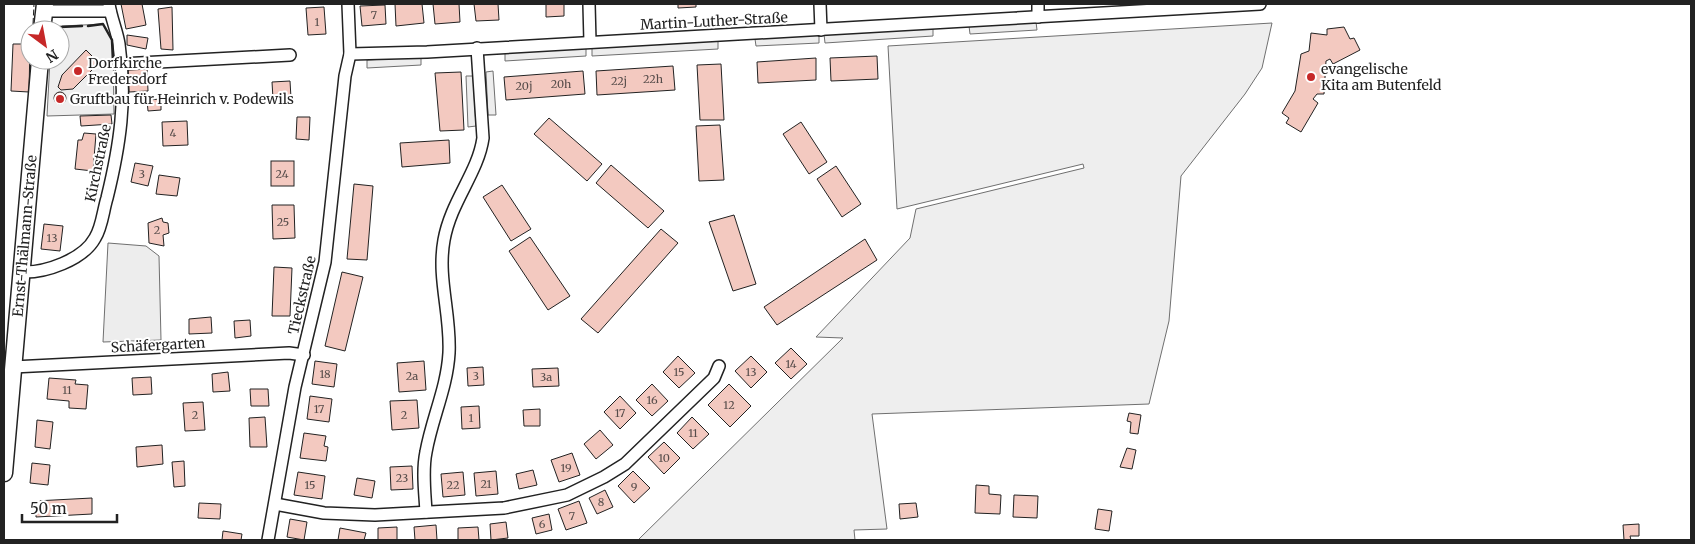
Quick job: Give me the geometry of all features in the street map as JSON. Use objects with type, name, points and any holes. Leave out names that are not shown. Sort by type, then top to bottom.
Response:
[{"type":"street","name":"Tieckstraße","points":[[268,540],[295,387],[325,262],[345,76],[350,54],[348,4]]},
{"type":"street","points":[[589,4],[590,42]]},
{"type":"street","points":[[820,4],[821,30]]},
{"type":"street","points":[[1038,4],[1038,18]]},
{"type":"street","name":"Martin-Luther-Straße","points":[[350,54],[364,55],[821,30],[1260,4]]},
{"type":"street","points":[[43,20],[45,7]]},
{"type":"street","name":"Kirchstraße","points":[[22,272],[30,272],[58,265],[80,254],[95,239],[122,131],[121,64],[119,44],[110,7],[45,7]]},
{"type":"street","points":[[426,512],[425,454],[447,375],[449,351],[441,274],[444,240],[452,210],[481,151],[484,138],[477,48]]},
{"type":"street","points":[[121,64],[290,55]]},
{"type":"street","name":"Ernst-Thälmann-Straße","points":[[4,474],[39,70]]},
{"type":"street","name":"Schäfergarten","points":[[13,367],[289,353],[304,355]]},
{"type":"street","points":[[275,504],[351,515],[522,506],[567,495],[625,464],[640,452],[714,378],[719,366]]},
{"type":"shaded area","points":[[1036,22],[1037,30],[970,34],[969,26]]},
{"type":"shaded area","points":[[1272,23],[1262,68],[1245,94],[1181,176],[1169,321],[1149,404],[872,414],[887,529],[854,530],[855,540],[638,540],[843,338],[816,337],[910,238],[916,209],[1084,168],[1083,164],[897,209],[888,46]]},
{"type":"shaded area","points":[[103,24],[113,42],[114,114],[47,116],[49,70],[70,70],[70,26]]},
{"type":"shaded area","points":[[933,28],[933,36],[825,43],[824,34]]},
{"type":"shaded area","points":[[819,34],[819,43],[756,46],[755,39]]},
{"type":"shaded area","points":[[718,40],[718,49],[592,56],[592,47]]},
{"type":"shaded area","points":[[586,48],[586,56],[505,61],[505,52]]},
{"type":"shaded area","points":[[421,57],[421,65],[367,68],[367,60]]},
{"type":"shaded area","points":[[493,71],[496,115],[488,115],[486,72]]},
{"type":"shaded area","points":[[466,76],[473,76],[476,126],[468,127]]},
{"type":"shaded area","points":[[108,243],[146,246],[159,256],[161,340],[103,342]]},
{"type":"building","points":[[121,4],[142,4],[146,25],[126,29]]},
{"type":"building","points":[[395,4],[422,4],[424,23],[396,26]]},
{"type":"building","points":[[433,4],[459,4],[460,22],[435,24]]},
{"type":"building","points":[[474,4],[498,4],[499,20],[476,21]]},
{"type":"building","points":[[546,4],[564,4],[564,16],[546,17]]},
{"type":"building","points":[[678,4],[696,4],[696,7],[678,8]]},
{"type":"building","points":[[385,5],[386,24],[362,26],[360,6]]},
{"type":"building","points":[[172,7],[173,50],[161,49],[158,9]]},
{"type":"building","points":[[324,7],[326,34],[308,35],[306,8]]},
{"type":"building","name":"evangelische Kita am Butenfeld","points":[[1344,27],[1350,39],[1354,38],[1360,50],[1333,64],[1330,59],[1326,61],[1324,94],[1317,94],[1313,99],[1318,103],[1301,132],[1286,123],[1289,118],[1282,113],[1295,91],[1301,54],[1309,51],[1311,33],[1327,35],[1327,29]]},
{"type":"building","points":[[127,35],[148,38],[146,49],[127,45]]},
{"type":"building","points":[[13,44],[20,44],[20,70],[29,70],[29,92],[11,91]]},
{"type":"building","name":"Dorfkirche Fredersdorf","points":[[86,50],[99,63],[73,89],[61,90],[58,87],[62,75],[67,70],[70,70],[70,67]]},
{"type":"building","points":[[877,56],[878,79],[831,81],[830,58]]},
{"type":"building","points":[[816,58],[816,80],[758,83],[757,62]]},
{"type":"building","points":[[721,64],[724,120],[700,120],[697,65]]},
{"type":"building","points":[[673,66],[675,90],[597,95],[596,71]]},
{"type":"building","points":[[147,67],[148,91],[129,92],[128,68]]},
{"type":"building","points":[[583,71],[585,94],[506,100],[504,77]]},
{"type":"building","points":[[461,72],[464,130],[440,131],[435,73]]},
{"type":"building","points":[[290,81],[291,98],[273,99],[272,82]]},
{"type":"building","name":"Gruftbau für Heinrich v. Podewils","points":[[58,92],[62,92],[66,98],[62,104],[58,104],[54,100],[54,96]]},
{"type":"building","points":[[161,99],[161,110],[148,111],[147,100]]},
{"type":"building","points":[[111,115],[112,124],[81,126],[80,116]]},
{"type":"building","points":[[297,117],[310,117],[309,140],[296,139]]},
{"type":"building","points":[[549,118],[602,164],[587,181],[534,134]]},
{"type":"building","points":[[187,121],[188,145],[163,146],[162,122]]},
{"type":"building","points":[[801,122],[827,162],[809,174],[783,134]]},
{"type":"building","points":[[720,125],[724,180],[699,181],[696,126]]},
{"type":"building","points":[[84,133],[96,134],[93,171],[75,169],[78,140],[82,140]]},
{"type":"building","points":[[449,140],[450,163],[402,167],[400,143]]},
{"type":"building","points":[[271,161],[294,161],[294,186],[271,186]]},
{"type":"building","points":[[135,163],[153,166],[148,186],[131,182]]},
{"type":"building","points":[[611,165],[664,211],[648,228],[596,183]]},
{"type":"building","points":[[836,166],[861,204],[842,217],[817,179]]},
{"type":"building","points":[[159,175],[180,178],[177,196],[156,194]]},
{"type":"building","points":[[354,184],[373,186],[367,260],[347,259]]},
{"type":"building","points":[[502,185],[531,229],[511,241],[483,197]]},
{"type":"building","points":[[272,205],[294,205],[295,238],[273,239]]},
{"type":"building","points":[[734,215],[756,284],[733,291],[709,222]]},
{"type":"building","points":[[162,218],[163,222],[168,223],[169,233],[163,235],[164,246],[149,243],[148,223]]},
{"type":"building","points":[[44,224],[63,226],[60,251],[41,249]]},
{"type":"building","points":[[661,229],[678,243],[598,333],[581,319]]},
{"type":"building","points":[[530,237],[570,296],[548,310],[509,251]]},
{"type":"building","points":[[865,239],[877,260],[777,325],[764,307]]},
{"type":"building","points":[[274,267],[292,268],[290,316],[272,316]]},
{"type":"building","points":[[342,272],[363,277],[345,351],[325,346]]},
{"type":"building","points":[[211,317],[212,333],[189,334],[189,319]]},
{"type":"building","points":[[250,320],[251,336],[235,338],[234,321]]},
{"type":"building","points":[[791,348],[807,364],[791,379],[775,363]]},
{"type":"building","points":[[678,356],[695,373],[679,388],[663,372]]},
{"type":"building","points":[[751,356],[767,372],[751,388],[735,371]]},
{"type":"building","points":[[315,361],[337,364],[334,387],[312,384]]},
{"type":"building","points":[[424,361],[426,390],[399,392],[397,363]]},
{"type":"building","points":[[483,367],[484,385],[468,386],[467,368]]},
{"type":"building","points":[[558,368],[559,386],[533,387],[532,369]]},
{"type":"building","points":[[228,372],[230,391],[213,392],[212,374]]},
{"type":"building","points":[[151,377],[152,394],[133,395],[132,378]]},
{"type":"building","points":[[49,378],[76,380],[75,384],[88,385],[86,409],[69,408],[69,401],[47,399]]},
{"type":"building","points":[[652,384],[668,401],[652,416],[636,400]]},
{"type":"building","points":[[729,384],[751,406],[730,427],[708,405]]},
{"type":"building","points":[[250,389],[268,389],[269,406],[251,406]]},
{"type":"building","points":[[310,396],[332,399],[329,422],[307,419]]},
{"type":"building","points":[[620,396],[636,413],[620,429],[604,412]]},
{"type":"building","points":[[417,400],[419,428],[392,430],[390,401]]},
{"type":"building","points":[[203,402],[205,430],[185,431],[183,403]]},
{"type":"building","points":[[479,406],[480,428],[462,429],[461,407]]},
{"type":"building","points":[[540,409],[540,426],[524,426],[523,410]]},
{"type":"building","points":[[1129,413],[1141,415],[1138,434],[1130,433],[1131,422],[1127,421]]},
{"type":"building","points":[[265,417],[267,447],[250,447],[249,418]]},
{"type":"building","points":[[692,417],[709,434],[693,449],[677,433]]},
{"type":"building","points":[[37,420],[53,422],[50,449],[35,447]]},
{"type":"building","points":[[600,430],[613,445],[596,459],[584,444]]},
{"type":"building","points":[[304,433],[326,436],[324,446],[328,447],[326,461],[300,458]]},
{"type":"building","points":[[664,442],[680,458],[664,474],[648,457]]},
{"type":"building","points":[[162,445],[163,464],[137,467],[136,447]]},
{"type":"building","points":[[1127,448],[1136,450],[1132,469],[1120,467]]},
{"type":"building","points":[[572,453],[580,475],[559,482],[551,460]]},
{"type":"building","points":[[184,461],[185,486],[174,487],[172,462]]},
{"type":"building","points":[[32,463],[50,465],[48,485],[30,483]]},
{"type":"building","points":[[412,466],[413,489],[391,490],[390,467]]},
{"type":"building","points":[[533,470],[537,485],[519,489],[516,474]]},
{"type":"building","points":[[496,471],[498,494],[476,496],[474,473]]},
{"type":"building","points":[[633,471],[650,488],[634,503],[618,486]]},
{"type":"building","points":[[298,472],[325,476],[322,499],[294,495]]},
{"type":"building","points":[[463,472],[465,495],[443,497],[441,474]]},
{"type":"building","points":[[357,478],[375,481],[372,498],[354,495]]},
{"type":"building","points":[[976,485],[989,486],[989,494],[1001,495],[1000,514],[975,513]]},
{"type":"building","points":[[605,490],[613,507],[597,514],[589,498]]},
{"type":"building","points":[[1014,495],[1038,496],[1037,518],[1013,517]]},
{"type":"building","points":[[92,498],[92,514],[36,517],[35,501]]},
{"type":"building","points":[[579,501],[587,523],[566,530],[558,509]]},
{"type":"building","points":[[199,503],[221,504],[220,519],[198,518]]},
{"type":"building","points":[[916,503],[918,517],[900,519],[899,504]]},
{"type":"building","points":[[1098,509],[1112,511],[1109,531],[1095,529]]},
{"type":"building","points":[[549,514],[552,530],[536,534],[532,518]]},
{"type":"building","points":[[290,519],[307,522],[304,540],[287,537]]},
{"type":"building","points":[[506,522],[508,538],[491,540],[490,524]]},
{"type":"building","points":[[1639,524],[1639,536],[1630,536],[1631,540],[1624,540],[1623,525]]},
{"type":"building","points":[[436,525],[437,540],[415,540],[414,527]]},
{"type":"building","points":[[397,527],[397,540],[378,540],[378,528]]},
{"type":"building","points":[[478,527],[479,540],[458,540],[458,528]]},
{"type":"building","points":[[340,528],[366,533],[364,540],[338,540]]},
{"type":"building","points":[[223,531],[242,534],[241,540],[222,540]]},
{"type":"fence","points":[[33,20],[34,4]]},
{"type":"wall","points":[[88,26],[103,24],[112,40],[113,62]]},
{"type":"wall","points":[[70,27],[82,26]]},
{"type":"place","name":"Dorfkirche Fredersdorf","points":[[78,71]]},
{"type":"place","name":"evangelische Kita am Butenfeld","points":[[1311,77]]},
{"type":"place","name":"Gruftbau für Heinrich v. Podewils","points":[[60,99]]}]
